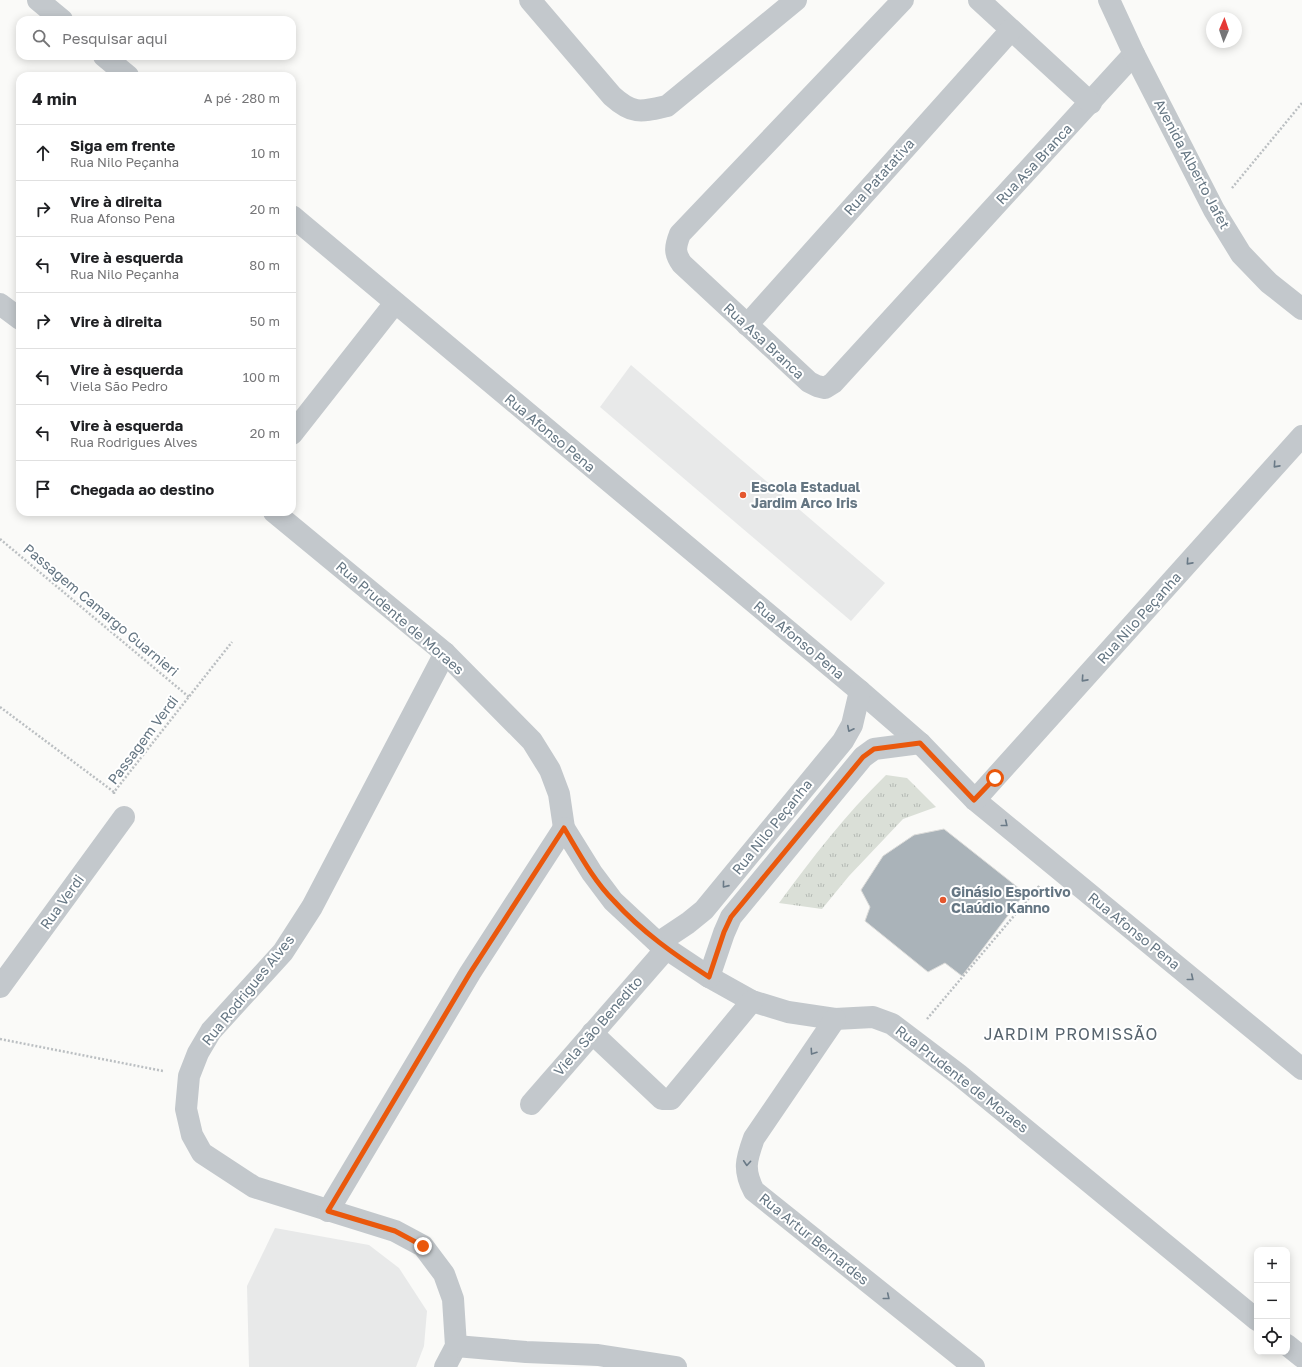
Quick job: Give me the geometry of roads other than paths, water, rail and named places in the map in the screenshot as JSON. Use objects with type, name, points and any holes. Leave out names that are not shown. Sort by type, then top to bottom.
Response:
[{"type":"street","points":[[38,0],[57,16]]},
{"type":"street","points":[[530,0],[612,96],[625,108],[644,112],[667,106],[796,0]]},
{"type":"street","name":"Rua Asa Branca","points":[[903,0],[680,234],[676,246],[676,256],[682,264],[809,382],[824,388],[833,383],[1091,103],[1134,54]]},
{"type":"street","points":[[979,0],[1091,103]]},
{"type":"street","name":"Avenida Alberto Jafet","points":[[1109,0],[1134,54],[1214,210],[1241,254],[1269,283],[1302,309]]},
{"type":"street","name":"Rua Patatativa","points":[[747,325],[1011,30]]},
{"type":"street","points":[[109,60],[123,72]]},
{"type":"street","name":"Rua Afonso Pena","points":[[296,219],[920,743],[974,800],[1302,1069]]},
{"type":"street","points":[[296,429],[395,303]]},
{"type":"street","points":[[0,304],[16,316]]},
{"type":"street","name":"Rua Nilo Peçanha","points":[[974,800],[1302,436]]},
{"type":"street","name":"Rua Prudente de Moraes","points":[[279,516],[445,653],[532,741],[550,770],[555,782],[559,794],[564,828],[592,873],[613,901],[662,946],[709,977],[752,1001],[788,1012],[834,1020],[873,1016],[892,1024],[958,1074],[1256,1319]]},
{"type":"street","name":"Rua Rodrigues Alves","points":[[445,653],[312,907],[282,952],[211,1031],[198,1053],[189,1076],[186,1108],[192,1134],[202,1154],[254,1187],[395,1231],[423,1246],[444,1274],[453,1299],[456,1346]]},
{"type":"street","name":"Rua Nilo Peçanha","points":[[662,946],[704,910],[843,741],[852,725],[860,692]]},
{"type":"street","name":"Rua Nilo Peçanha","points":[[709,977],[724,932],[731,917],[863,757],[874,749],[920,743]]},
{"type":"street","name":"Rua Verdi","points":[[0,987],[124,817]]},
{"type":"street","points":[[328,1211],[470,973],[564,828]]},
{"type":"street","name":"Viela São Benedito","points":[[531,1104],[592,1033],[662,946]]},
{"type":"street","points":[[592,1033],[662,1099],[671,1099],[752,1001]]},
{"type":"street","name":"Rua Artur Bernardes","points":[[834,1020],[754,1138],[747,1159],[747,1177],[754,1191],[974,1367]]},
{"type":"street","points":[[445,1367],[456,1346],[526,1352],[598,1355],[676,1367]]},
{"type":"street","points":[[1290,1347],[1302,1357]]},
{"type":"place","name":"Escola Estadual Jardim Arco Iris","points":[[743,495]]},
{"type":"place","name":"Ginásio Esportivo Claúdio Kanno","points":[[943,900]]},
{"type":"district","name":"JARDIM PROMISSÃO","points":[[1071,1034]]}]
